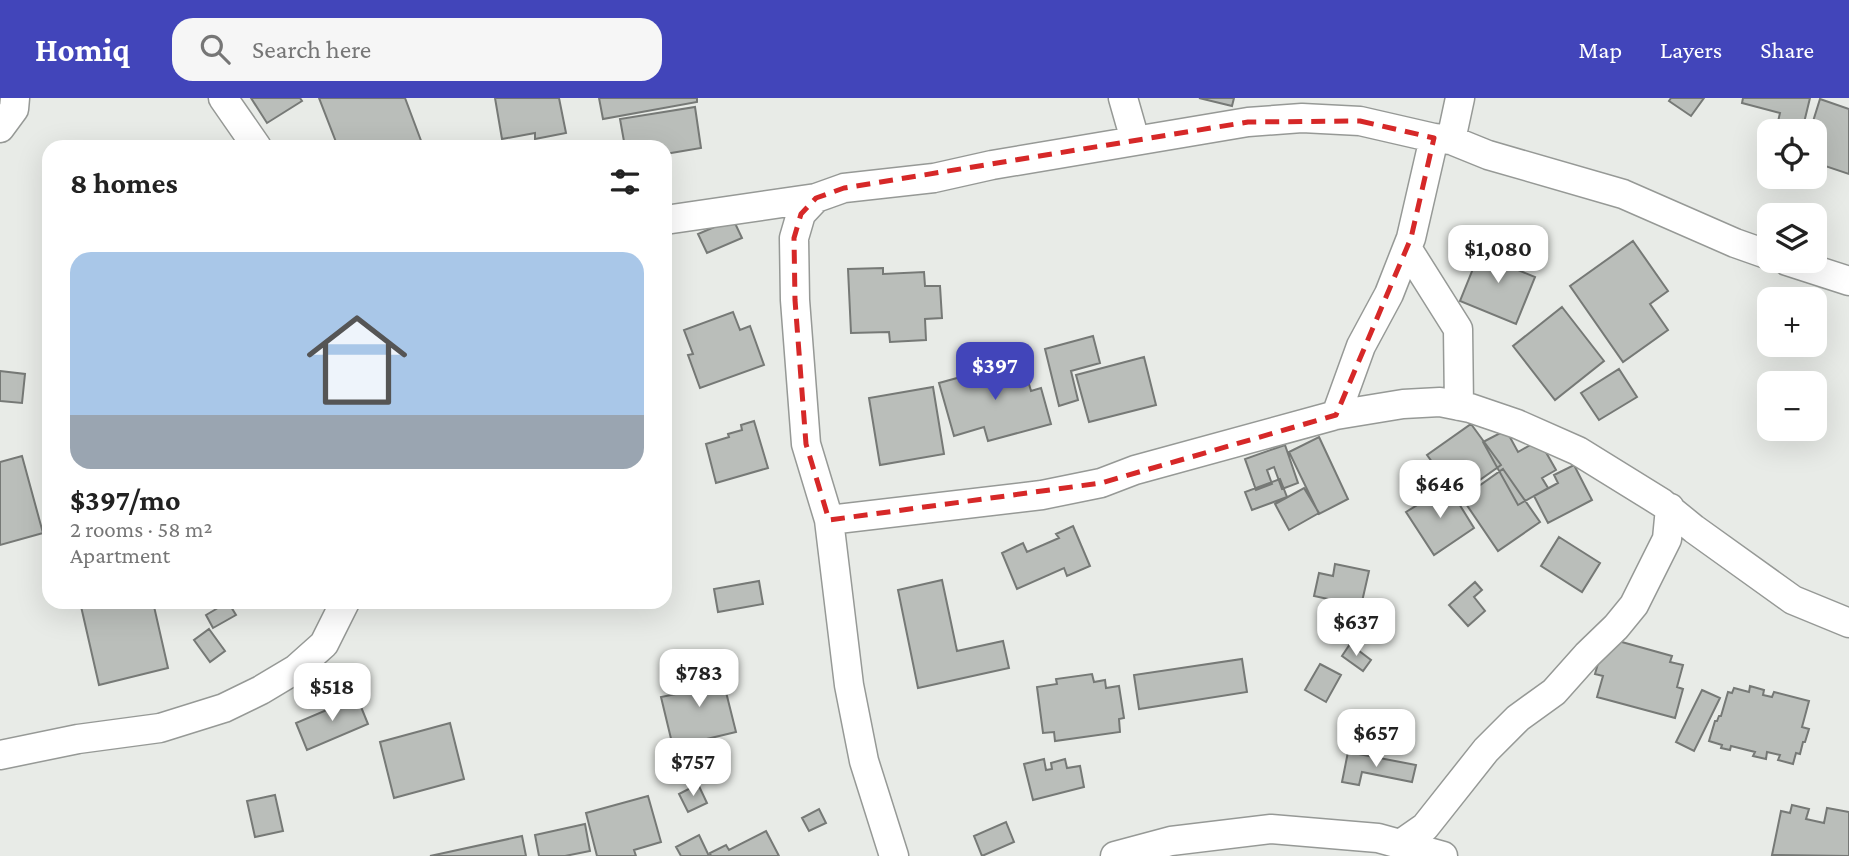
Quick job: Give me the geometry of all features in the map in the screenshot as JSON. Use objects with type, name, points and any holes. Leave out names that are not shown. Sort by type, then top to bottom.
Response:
[{"type":"street","points":[[0,128],[14,109],[15,98]]},
{"type":"street","points":[[223,98],[252,140]]},
{"type":"street","points":[[1123,98],[1135,140]]},
{"type":"street","points":[[1336,415],[1361,346],[1389,294],[1407,248],[1443,139],[1460,98]]},
{"type":"street","points":[[672,219],[816,198],[844,188],[934,178],[1135,140],[1248,122],[1302,118],[1360,121],[1443,139],[1488,155],[1623,194],[1757,251]]},
{"type":"street","points":[[816,198],[801,215],[794,238],[795,300],[806,444],[829,520],[849,685],[864,761],[894,856]]},
{"type":"street","points":[[1407,248],[1458,329],[1459,406]]},
{"type":"street","points":[[1824,273],[1849,281]]},
{"type":"street","points":[[829,520],[1042,495],[1101,483],[1135,470],[1336,415],[1404,404],[1440,402],[1517,424],[1578,451],[1670,509],[1793,600],[1849,623]]},
{"type":"street","points":[[1402,843],[1425,827],[1486,750],[1510,726],[1554,692],[1634,605],[1667,540],[1670,509]]},
{"type":"street","points":[[0,755],[78,739],[160,728],[224,708],[261,690],[296,668],[324,644],[342,609]]},
{"type":"street","points":[[1115,856],[1171,841],[1271,829],[1378,838],[1443,856]]},
{"type":"highlighted area","points":[[1360,121],[1434,138],[1411,238],[1336,415],[1101,483],[829,520],[806,444],[795,300],[794,238],[801,214],[816,198],[844,188],[1248,122]]},
{"type":"building","points":[[251,98],[300,98],[302,101],[267,123]]},
{"type":"building","points":[[319,98],[405,98],[421,140],[335,140]]},
{"type":"building","points":[[495,98],[559,98],[566,133],[535,139],[535,133],[502,139]]},
{"type":"building","points":[[599,98],[697,98],[697,102],[603,119]]},
{"type":"building","points":[[1199,98],[1234,98],[1232,106]]},
{"type":"building","points":[[1671,98],[1704,98],[1691,116],[1669,101]]},
{"type":"building","points":[[1743,98],[1810,98],[1805,119],[1779,119],[1780,113],[1742,103]]},
{"type":"building","points":[[1820,99],[1849,109],[1849,174],[1827,167],[1827,119],[1814,119]]},
{"type":"building","points":[[695,107],[701,148],[672,153],[672,140],[624,140],[620,119]]},
{"type":"building","points":[[733,219],[742,238],[707,253],[698,234]]},
{"type":"building","points":[[1633,241],[1668,291],[1650,304],[1668,330],[1623,362],[1570,286]]},
{"type":"building","points":[[1483,244],[1522,260],[1518,270],[1535,277],[1516,324],[1460,301]]},
{"type":"building","points":[[883,268],[883,274],[924,272],[925,286],[940,286],[942,318],[925,319],[926,340],[890,342],[889,332],[851,333],[848,269]]},
{"type":"building","points":[[1562,307],[1604,361],[1555,400],[1513,346]]},
{"type":"building","points":[[733,312],[740,330],[750,326],[764,365],[700,388],[688,355],[693,354],[684,330]]},
{"type":"building","points":[[1093,336],[1100,363],[1071,371],[1078,400],[1059,406],[1045,349]]},
{"type":"building","points":[[1144,357],[1156,405],[1089,422],[1076,375]]},
{"type":"building","points":[[1022,360],[1031,391],[1041,388],[1051,424],[988,441],[984,427],[954,436],[939,383]]},
{"type":"building","points":[[1619,369],[1637,397],[1599,420],[1581,393]]},
{"type":"building","points":[[0,371],[25,374],[22,403],[0,401]]},
{"type":"building","points":[[933,387],[944,454],[880,465],[869,398]]},
{"type":"building","points":[[754,421],[768,468],[716,483],[706,444],[729,437],[728,434],[742,430],[741,425]]},
{"type":"building","points":[[1471,424],[1501,465],[1457,496],[1427,455]]},
{"type":"building","points":[[1506,430],[1518,452],[1539,440],[1556,470],[1542,478],[1548,488],[1518,505],[1483,442]]},
{"type":"building","points":[[1319,437],[1348,499],[1319,514],[1289,452]]},
{"type":"building","points":[[1285,445],[1298,483],[1282,489],[1274,467],[1267,470],[1272,484],[1256,490],[1245,459]]},
{"type":"building","points":[[22,456],[42,533],[0,545],[0,462]]},
{"type":"building","points":[[1574,465],[1592,500],[1548,523],[1534,496],[1558,483],[1554,475]]},
{"type":"building","points":[[1503,469],[1540,522],[1498,551],[1462,498]]},
{"type":"building","points":[[1280,479],[1287,497],[1252,510],[1245,492]]},
{"type":"building","points":[[1448,486],[1474,528],[1434,555],[1406,512]]},
{"type":"building","points":[[1304,488],[1319,513],[1289,530],[1275,504]]},
{"type":"building","points":[[1073,526],[1090,566],[1067,576],[1064,568],[1017,589],[1002,553],[1023,543],[1027,552],[1059,538],[1056,534]]},
{"type":"building","points":[[1559,537],[1600,563],[1582,592],[1541,566]]},
{"type":"building","points":[[1335,564],[1369,571],[1361,606],[1314,596],[1319,573],[1333,576]]},
{"type":"building","points":[[942,580],[957,651],[1003,641],[1009,668],[918,688],[898,590]]},
{"type":"building","points":[[759,581],[763,604],[718,612],[714,589]]},
{"type":"building","points":[[1475,582],[1482,590],[1474,597],[1485,611],[1468,626],[1449,605]]},
{"type":"building","points":[[82,609],[155,609],[168,668],[99,685]]},
{"type":"building","points":[[216,609],[232,609],[236,615],[213,628],[206,615]]},
{"type":"building","points":[[209,629],[225,651],[210,662],[194,640]]},
{"type":"building","points":[[1611,639],[1672,656],[1670,662],[1683,665],[1677,687],[1683,689],[1675,718],[1597,697],[1603,676],[1595,674],[1603,646]]},
{"type":"building","points":[[1350,644],[1371,660],[1363,671],[1342,656]]},
{"type":"building","points":[[1242,659],[1247,692],[1139,709],[1134,675]]},
{"type":"building","points":[[1320,664],[1341,675],[1326,702],[1305,690]]},
{"type":"building","points":[[720,668],[736,732],[673,747],[661,697],[681,693],[678,679]]},
{"type":"building","points":[[1092,674],[1094,682],[1105,680],[1106,688],[1119,686],[1124,718],[1119,719],[1120,732],[1055,741],[1054,732],[1043,733],[1037,687],[1057,684],[1056,679]]},
{"type":"building","points":[[1750,686],[1764,690],[1763,695],[1772,697],[1774,692],[1809,701],[1802,727],[1809,729],[1800,754],[1796,753],[1793,764],[1778,760],[1780,755],[1767,752],[1766,759],[1753,756],[1755,752],[1731,746],[1730,750],[1721,748],[1722,745],[1709,741],[1715,721],[1721,716],[1728,692],[1732,693],[1734,688],[1749,692]]},
{"type":"building","points":[[1702,690],[1720,698],[1694,751],[1676,742]]},
{"type":"building","points":[[357,697],[368,724],[307,750],[296,723]]},
{"type":"building","points":[[450,723],[464,779],[394,798],[380,742]]},
{"type":"building","points":[[1348,752],[1416,765],[1412,782],[1362,772],[1359,785],[1342,782]]},
{"type":"building","points":[[1044,759],[1046,770],[1052,769],[1051,763],[1065,759],[1067,768],[1080,766],[1084,787],[1033,800],[1024,764]]},
{"type":"building","points":[[698,784],[707,803],[688,812],[679,794]]},
{"type":"building","points":[[275,795],[283,831],[255,837],[247,801]]},
{"type":"building","points":[[648,796],[661,842],[634,850],[636,856],[597,856],[586,813]]},
{"type":"building","points":[[1792,805],[1809,809],[1806,819],[1824,823],[1827,808],[1849,812],[1849,856],[1772,855],[1781,811],[1790,813]]},
{"type":"building","points":[[819,809],[826,823],[809,831],[802,818]]},
{"type":"building","points":[[1006,822],[1014,842],[982,856],[974,836]]},
{"type":"building","points":[[585,824],[590,851],[565,856],[539,856],[535,835]]},
{"type":"building","points":[[766,831],[779,856],[711,856],[710,853],[726,845],[729,850]]},
{"type":"building","points":[[699,835],[709,856],[681,856],[676,847]]},
{"type":"building","points":[[522,836],[526,856],[430,856]]}]
